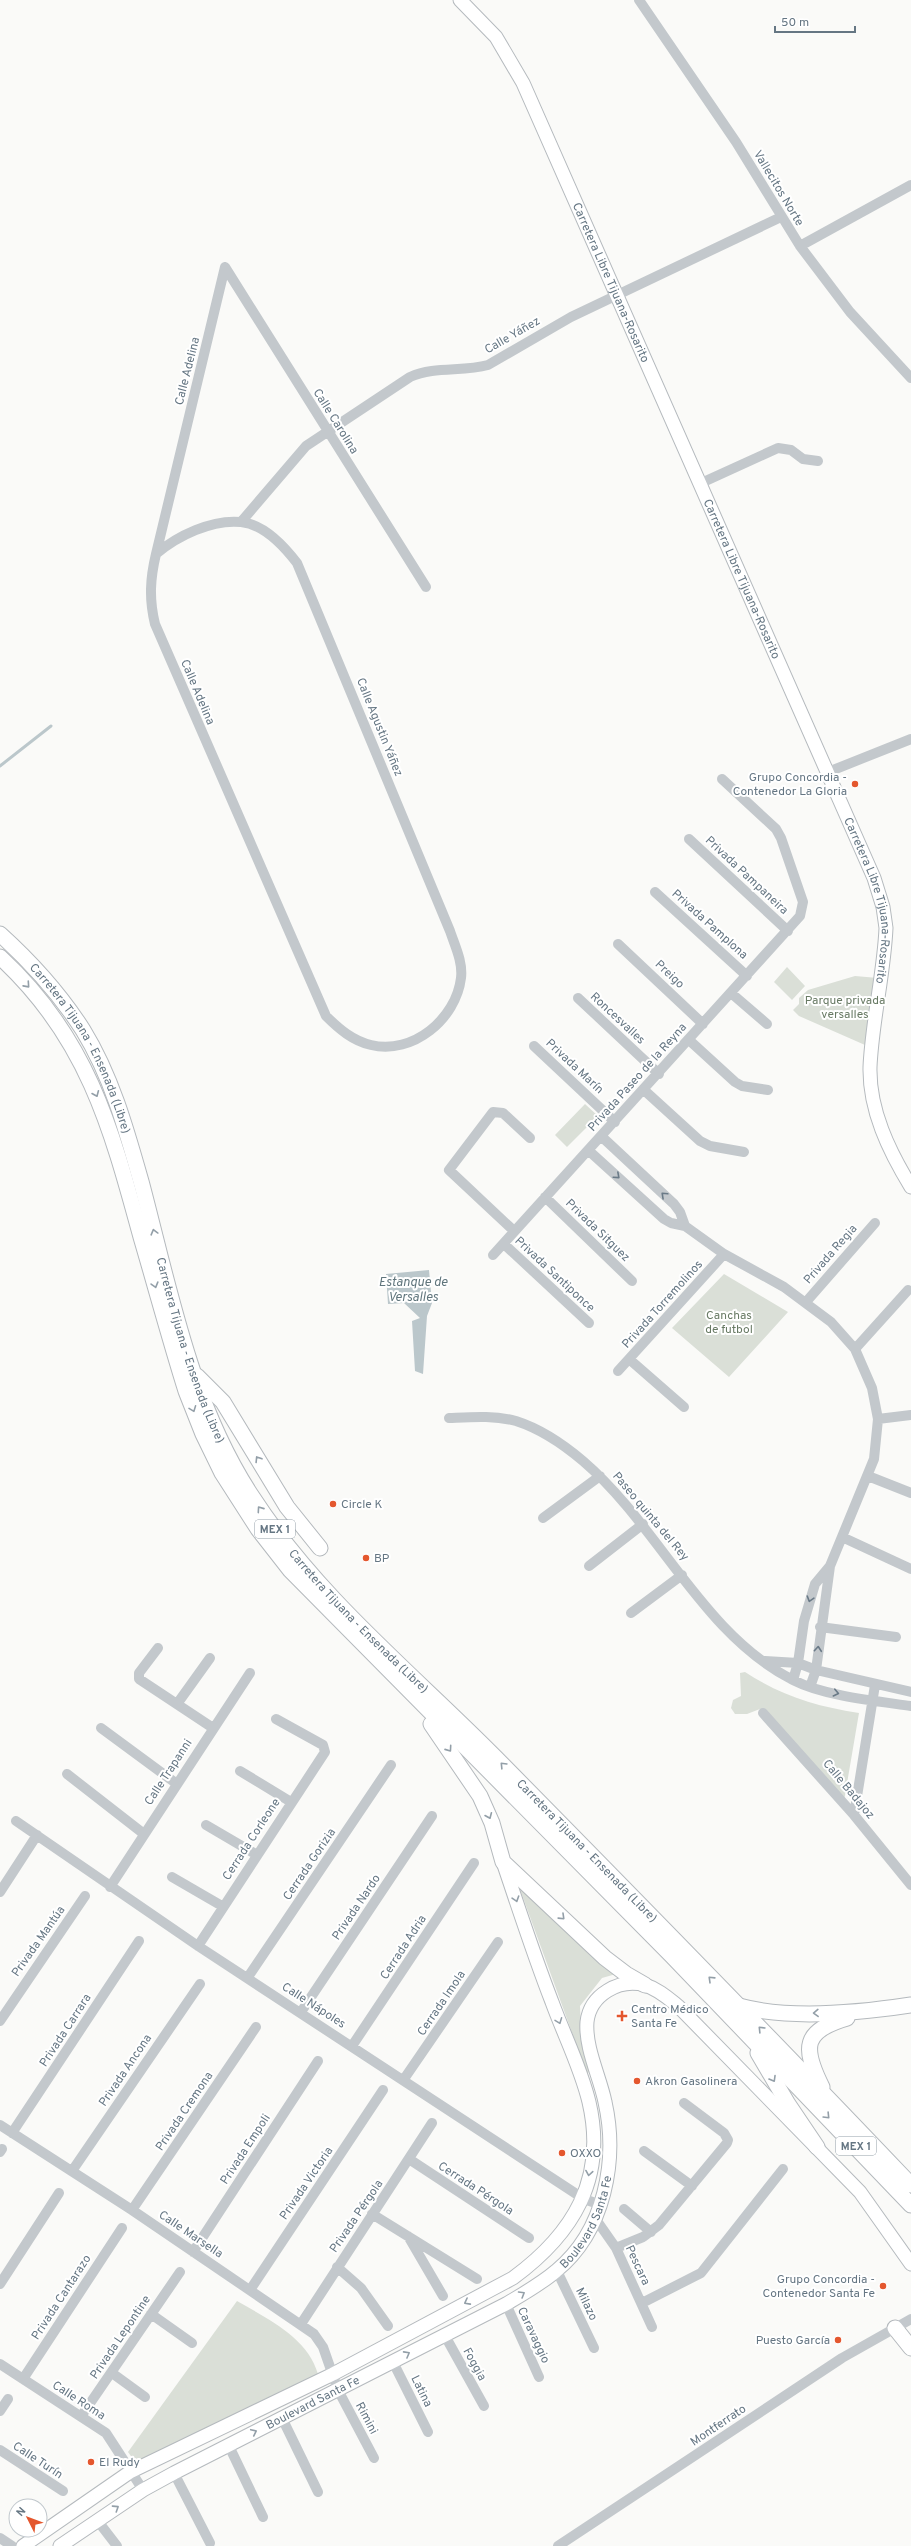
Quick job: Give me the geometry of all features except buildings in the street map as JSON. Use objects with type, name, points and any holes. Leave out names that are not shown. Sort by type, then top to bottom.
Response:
[{"type":"highway","name":"Carretera Tijuana - Ensenada (Libre)","points":[[0,934],[48,982],[83,1031],[100,1062],[127,1131],[194,1373],[213,1423],[246,1488],[303,1565],[364,1629],[495,1757],[739,2006],[911,2185]]},
{"type":"highway","name":"Carretera Tijuana - Ensenada (Libre)","points":[[0,957],[46,1006],[85,1068],[108,1122],[186,1391],[203,1434],[222,1473],[251,1519],[290,1570],[411,1694],[477,1758],[746,2033],[911,2205]]},
{"type":"highway","points":[[194,1373],[223,1402],[287,1507],[320,1548]]},
{"type":"highway","points":[[411,1694],[480,1796],[492,1823],[503,1862],[605,1958],[626,1974],[645,1985]]},
{"type":"highway","points":[[739,2006],[784,2013],[869,2011],[911,2005]]},
{"type":"highway","points":[[827,2098],[811,2064],[809,2045],[820,2029],[829,2023],[869,2011]]},
{"type":"highway","points":[[746,2033],[788,2104],[817,2147]]},
{"type":"highway","points":[[895,2328],[911,2348]]},
{"type":"main road","name":"Carretera Libre Tijuana-Rosarito","points":[[460,0],[483,22],[508,52],[617,294],[699,484],[874,878],[883,907],[886,928],[885,951],[870,1067],[872,1094],[885,1137],[911,1187]]},
{"type":"main road","name":"Boulevard Santa Fe","points":[[23,2546],[130,2472],[333,2374],[513,2278],[534,2263],[562,2234],[584,2199],[592,2145],[589,2102],[537,1964],[503,1862]]},
{"type":"main road","name":"Boulevard Santa Fe","points":[[60,2546],[143,2490],[174,2472],[393,2362],[444,2334],[506,2304],[557,2271],[580,2245],[601,2204],[610,2158],[611,2130],[602,2086],[592,2056],[587,2024],[590,2007],[600,1996],[614,1987],[625,1984],[645,1985],[658,1991],[678,2006],[797,2130],[817,2147],[860,2192],[911,2264]]},
{"type":"street","name":"Vallecitos Norte","points":[[639,0],[736,142],[800,246],[850,312],[911,378]]},
{"type":"street","points":[[800,246],[911,184]]},
{"type":"street","name":"Calle Yáñez","points":[[242,522],[306,446],[326,430],[410,377],[423,372],[475,369],[488,365],[536,336],[617,294],[781,217]]},
{"type":"street","name":"Calle Carolina","points":[[225,267],[426,587]]},
{"type":"street","name":"Calle Adelina","points":[[225,267],[156,554],[150,585],[150,603],[155,624],[318,1002],[326,1016],[339,1029],[356,1040],[372,1046],[390,1046],[413,1041]]},
{"type":"street","points":[[699,484],[778,448],[791,450],[803,459],[818,461]]},
{"type":"street","name":"Calle Agustin Yáñez","points":[[156,554],[170,542],[190,533],[220,524],[242,522],[260,529],[275,540],[297,563],[450,931],[460,960],[461,977],[458,993],[448,1012],[434,1028],[413,1041]]},
{"type":"street","points":[[828,772],[911,739]]},
{"type":"street","name":"Privada Paseo de la Reyna","points":[[493,1255],[659,1074],[800,916],[803,902],[781,838],[776,829],[722,779]]},
{"type":"street","name":"Privada Pampaneira","points":[[688,839],[788,931]]},
{"type":"street","name":"Privada Pamplona","points":[[655,892],[747,976]]},
{"type":"street","name":"Preigo","points":[[618,944],[703,1024]]},
{"type":"street","points":[[731,993],[767,1024]]},
{"type":"street","name":"Roncesvalles","points":[[578,998],[659,1074]]},
{"type":"street","points":[[689,1040],[735,1082],[742,1086],[768,1090]]},
{"type":"street","name":"Privada Marín","points":[[534,1046],[615,1122]]},
{"type":"street","points":[[644,1090],[700,1141],[710,1146],[744,1152]]},
{"type":"street","points":[[514,1231],[449,1170],[493,1112],[503,1113],[530,1138]]},
{"type":"street","points":[[601,1136],[674,1204],[680,1212],[685,1226]]},
{"type":"street","points":[[588,1150],[664,1219],[671,1223],[685,1226],[724,1254],[760,1272],[806,1302],[831,1322],[855,1349],[872,1388],[878,1418],[878,1438],[868,1476],[830,1566],[815,1584],[804,1622],[798,1663],[793,1680]]},
{"type":"street","name":"Privada Sitguez","points":[[545,1197],[632,1281]]},
{"type":"street","name":"Privada Regia","points":[[806,1302],[874,1223]]},
{"type":"street","name":"Privada Santiponce","points":[[504,1244],[589,1323]]},
{"type":"street","name":"Privada Torremolinos","points":[[618,1372],[724,1254]]},
{"type":"street","points":[[855,1349],[908,1290]]},
{"type":"street","points":[[629,1359],[684,1407]]},
{"type":"street","points":[[878,1418],[911,1415]]},
{"type":"street","name":"Paseo quinta del Rey","points":[[449,1418],[495,1418],[531,1427],[574,1453],[600,1476],[643,1524],[682,1575],[740,1644],[793,1680],[810,1687],[872,1701],[911,1706]]},
{"type":"street","points":[[543,1518],[600,1476]]},
{"type":"street","points":[[868,1476],[911,1493]]},
{"type":"street","points":[[589,1566],[643,1524]]},
{"type":"street","points":[[842,1537],[911,1569]]},
{"type":"street","points":[[810,1687],[816,1670],[820,1626],[829,1587],[830,1566]]},
{"type":"street","points":[[631,1613],[682,1575]]},
{"type":"street","points":[[820,1626],[896,1637]]},
{"type":"street","points":[[158,1648],[138,1678],[213,1728]]},
{"type":"street","points":[[177,1704],[210,1658]]},
{"type":"street","points":[[762,1660],[798,1663],[816,1670],[875,1685],[911,1692]]},
{"type":"street","name":"Calle Trapanni","points":[[110,1887],[250,1673]]},
{"type":"street","points":[[854,1815],[875,1685]]},
{"type":"street","name":"Calle Badajoz","points":[[763,1713],[854,1815],[911,1883]]},
{"type":"street","name":"Cerrada Corleone","points":[[198,1946],[222,1906],[257,1855],[325,1748],[276,1719]]},
{"type":"street","points":[[101,1728],[177,1784]]},
{"type":"street","name":"Cerrada Gorizia","points":[[248,1977],[390,1765]]},
{"type":"street","points":[[240,1771],[291,1802]]},
{"type":"street","points":[[67,1774],[144,1834]]},
{"type":"street","name":"Privada Nardo","points":[[301,2012],[432,1816]]},
{"type":"street","name":"Calle Nápoles","points":[[16,1821],[198,1946],[404,2079],[584,2199],[601,2204]]},
{"type":"street","points":[[206,1825],[257,1855]]},
{"type":"street","points":[[0,1892],[37,1835]]},
{"type":"street","name":"Cerrada Adria","points":[[352,2046],[474,1863]]},
{"type":"street","points":[[172,1877],[222,1906]]},
{"type":"street","name":"Privada Mantúa","points":[[0,2021],[86,1896]]},
{"type":"street","name":"Privada Carrara","points":[[12,2133],[139,1941]]},
{"type":"street","name":"Cerrada Imola","points":[[404,2079],[498,1942]]},
{"type":"street","name":"Privada Ancona","points":[[72,2170],[200,1984]]},
{"type":"street","name":"Privada Cremona","points":[[132,2210],[256,2026]]},
{"type":"street","name":"Privada Empoli","points":[[193,2252],[318,2061]]},
{"type":"street","points":[[584,2088],[602,2086]]},
{"type":"street","name":"Privada Victoria","points":[[250,2290],[383,2090]]},
{"type":"street","points":[[616,2248],[650,2232],[692,2186],[728,2140],[724,2133],[684,2103]]},
{"type":"street","name":"Privada Pérgola","points":[[301,2324],[432,2123]]},
{"type":"street","name":"Calle Marsella","points":[[0,2125],[72,2170],[301,2324],[319,2340],[338,2390]]},
{"type":"street","points":[[644,2151],[692,2186]]},
{"type":"street","name":"Cerrada Pérgola","points":[[409,2160],[529,2238]]},
{"type":"street","points":[[642,2303],[701,2273],[783,2169]]},
{"type":"street","points":[[0,2284],[59,2193]]},
{"type":"street","points":[[624,2209],[650,2232]]},
{"type":"street","points":[[372,2214],[477,2280]]},
{"type":"street","name":"Pescara","points":[[595,2218],[616,2248],[652,2327]]},
{"type":"street","name":"Privada Cantarazo","points":[[23,2380],[122,2228]]},
{"type":"street","points":[[408,2236],[443,2296]]},
{"type":"street","points":[[337,2267],[361,2288],[388,2326]]},
{"type":"street","name":"Milazo","points":[[557,2271],[594,2348]]},
{"type":"street","name":"Privada Lepontine","points":[[82,2416],[180,2272]]},
{"type":"street","name":"Caravaggio","points":[[506,2304],[539,2376]]},
{"type":"street","points":[[151,2314],[192,2343]]},
{"type":"street","name":"Montferrato","points":[[558,2546],[842,2358],[911,2319]]},
{"type":"street","name":"Foggia","points":[[444,2334],[484,2406]]},
{"type":"street","name":"Latina","points":[[393,2362],[428,2432]]},
{"type":"street","name":"Calle Roma","points":[[0,2364],[82,2416],[106,2434],[143,2490]]},
{"type":"street","points":[[112,2373],[145,2397]]},
{"type":"street","name":"Rimini","points":[[338,2390],[374,2458]]},
{"type":"street","points":[[0,2411],[8,2399]]},
{"type":"street","points":[[282,2418],[318,2492]]},
{"type":"street","points":[[228,2444],[263,2517]]},
{"type":"street","name":"Calle Turín","points":[[0,2450],[63,2491]]},
{"type":"street","points":[[174,2472],[210,2543]]},
{"type":"street","points":[[97,2520],[117,2546]]},
{"type":"street","points":[[0,2538],[12,2546]]},
{"type":"green space","points":[[787,967],[805,986],[792,1000],[774,982]]},
{"type":"green space","name":"Parque privada versalles","points":[[855,976],[878,978],[865,1045],[799,1016],[793,1010],[799,1004],[799,998],[808,990]]},
{"type":"green space","points":[[585,1104],[598,1116],[567,1147],[555,1135]]},
{"type":"green space","name":"Canchas de futbol","points":[[724,1274],[788,1312],[729,1377],[672,1328]]},
{"type":"green space","points":[[745,1672],[772,1688],[799,1699],[828,1707],[859,1713],[844,1801],[760,1709],[747,1714],[735,1714],[731,1708],[733,1700],[741,1696],[740,1673]]},
{"type":"green space","points":[[517,1881],[616,1974],[602,1978],[580,2006],[581,2029],[590,2071],[587,2074]]},
{"type":"green space","points":[[237,2301],[274,2323],[296,2340],[313,2361],[318,2374],[138,2466],[128,2452]]},
{"type":"water","name":"Estanque de Versalles","points":[[429,1270],[432,1303],[427,1316],[423,1374],[415,1371],[412,1321],[420,1318],[404,1303],[388,1304],[386,1274]]},
{"type":"waterway","points":[[0,766],[51,726]]},
{"type":"place","name":"Grupo Concordia - Contenedor La Gloria","points":[[855,784]]},
{"type":"place","name":"Circle K","points":[[333,1504]]},
{"type":"place","name":"BP","points":[[366,1558]]},
{"type":"place","name":"Centro Médico Santa Fe","points":[[622,2016]]},
{"type":"place","name":"Akron Gasolinera","points":[[637,2081]]},
{"type":"place","name":"OXXO","points":[[562,2153]]},
{"type":"place","name":"Grupo Concordia - Contenedor Santa Fe","points":[[883,2286]]},
{"type":"place","name":"Puesto García","points":[[838,2340]]},
{"type":"place","name":"El Rudy","points":[[91,2462]]}]
